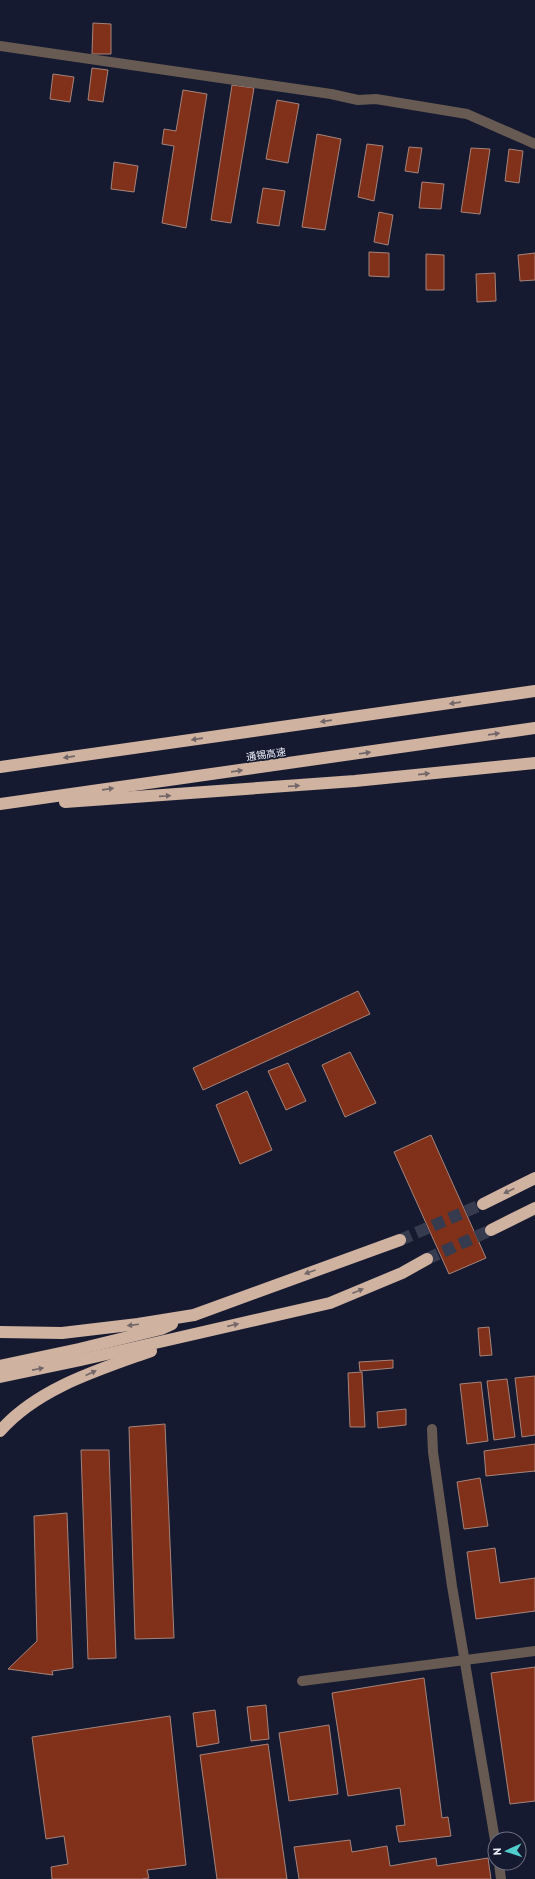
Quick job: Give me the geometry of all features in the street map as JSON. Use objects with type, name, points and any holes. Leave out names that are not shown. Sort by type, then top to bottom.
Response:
[{"type":"highway","points":[[0,767],[535,691]]},
{"type":"highway","name":"通锡高速","points":[[0,805],[535,728]]},
{"type":"highway","points":[[0,805],[355,781],[535,763]]},
{"type":"highway","points":[[482,1204],[535,1178]]},
{"type":"highway","points":[[491,1230],[535,1208]]},
{"type":"highway","points":[[0,1366],[161,1329],[194,1315],[400,1240]]},
{"type":"highway","points":[[0,1377],[205,1332],[330,1302],[402,1273],[427,1259]]},
{"type":"highway","points":[[0,1332],[62,1333],[138,1324],[194,1315]]},
{"type":"highway","points":[[0,1431],[10,1420],[48,1393],[100,1369],[205,1332]]},
{"type":"street","points":[[0,46],[323,92],[358,100],[376,99],[467,114],[535,144]]},
{"type":"street","points":[[432,1429],[433,1452],[452,1586],[466,1660],[494,1831]]},
{"type":"street","points":[[302,1681],[535,1651]]},
{"type":"building","points":[[93,23],[111,24],[111,54],[92,54]]},
{"type":"building","points":[[92,68],[108,70],[103,102],[88,100]]},
{"type":"building","points":[[53,74],[74,77],[70,102],[50,99]]},
{"type":"building","points":[[232,85],[254,88],[231,223],[211,220]]},
{"type":"building","points":[[183,90],[207,94],[186,228],[162,223],[174,146],[162,144],[164,129],[176,131]]},
{"type":"building","points":[[277,100],[299,104],[288,163],[266,159]]},
{"type":"building","points":[[317,134],[341,139],[325,230],[302,227]]},
{"type":"building","points":[[367,144],[383,146],[374,201],[358,197]]},
{"type":"building","points":[[409,147],[422,148],[418,173],[405,171]]},
{"type":"building","points":[[471,148],[490,149],[480,214],[461,212]]},
{"type":"building","points":[[509,149],[523,151],[519,183],[505,181]]},
{"type":"building","points":[[114,162],[138,166],[134,192],[111,189]]},
{"type":"building","points":[[422,182],[444,184],[441,209],[419,208]]},
{"type":"building","points":[[263,188],[285,191],[279,226],[257,223]]},
{"type":"building","points":[[379,212],[393,215],[388,245],[374,242]]},
{"type":"building","points":[[369,252],[389,253],[389,277],[369,276]]},
{"type":"building","points":[[535,253],[535,280],[520,281],[518,255]]},
{"type":"building","points":[[426,254],[444,255],[444,290],[426,290]]},
{"type":"building","points":[[495,273],[496,301],[477,302],[476,274]]},
{"type":"building","points":[[358,991],[370,1014],[203,1090],[193,1068]]},
{"type":"building","points":[[350,1052],[376,1103],[345,1117],[322,1065]]},
{"type":"building","points":[[288,1063],[306,1101],[286,1110],[268,1071]]},
{"type":"building","points":[[247,1091],[272,1150],[240,1164],[216,1105]]},
{"type":"building","points":[[431,1135],[486,1258],[449,1274],[394,1152]]},
{"type":"building","points":[[489,1327],[492,1355],[480,1356],[478,1328]]},
{"type":"building","points":[[393,1360],[393,1368],[360,1371],[359,1362]]},
{"type":"building","points":[[362,1372],[365,1427],[350,1427],[348,1373]]},
{"type":"building","points":[[535,1376],[535,1435],[522,1437],[515,1378]]},
{"type":"building","points":[[507,1379],[515,1437],[494,1440],[487,1381]]},
{"type":"building","points":[[481,1382],[488,1441],[467,1444],[460,1384]]},
{"type":"building","points":[[406,1409],[406,1425],[378,1428],[377,1412]]},
{"type":"building","points":[[165,1424],[174,1638],[135,1639],[129,1427]]},
{"type":"building","points":[[535,1444],[535,1471],[486,1476],[484,1451]]},
{"type":"building","points":[[81,1450],[109,1450],[116,1658],[88,1659]]},
{"type":"building","points":[[480,1478],[488,1526],[464,1529],[457,1482]]},
{"type":"building","points":[[67,1513],[73,1668],[52,1671],[53,1675],[8,1669],[37,1641],[34,1516]]},
{"type":"building","points":[[495,1548],[500,1583],[535,1578],[535,1611],[476,1619],[467,1552]]},
{"type":"building","points":[[535,1667],[535,1801],[510,1804],[491,1673]]},
{"type":"building","points":[[424,1678],[442,1818],[448,1817],[451,1836],[399,1842],[396,1826],[405,1825],[400,1788],[348,1796],[332,1693]]},
{"type":"building","points":[[266,1705],[269,1739],[251,1741],[247,1707]]},
{"type":"building","points":[[215,1710],[219,1743],[197,1747],[193,1713]]},
{"type":"building","points":[[170,1716],[186,1865],[147,1870],[149,1878],[141,1879],[52,1879],[51,1867],[68,1864],[64,1836],[46,1839],[32,1737]]},
{"type":"building","points":[[329,1725],[338,1794],[289,1801],[279,1733]]},
{"type":"building","points":[[268,1744],[287,1879],[217,1879],[200,1755]]},
{"type":"building","points":[[350,1840],[352,1852],[387,1846],[390,1866],[436,1858],[437,1866],[487,1858],[487,1871],[490,1871],[491,1879],[299,1879],[294,1847]]},
{"type":"tunnel","points":[[400,1240],[483,1204]]},
{"type":"tunnel","points":[[427,1259],[491,1230]]}]
